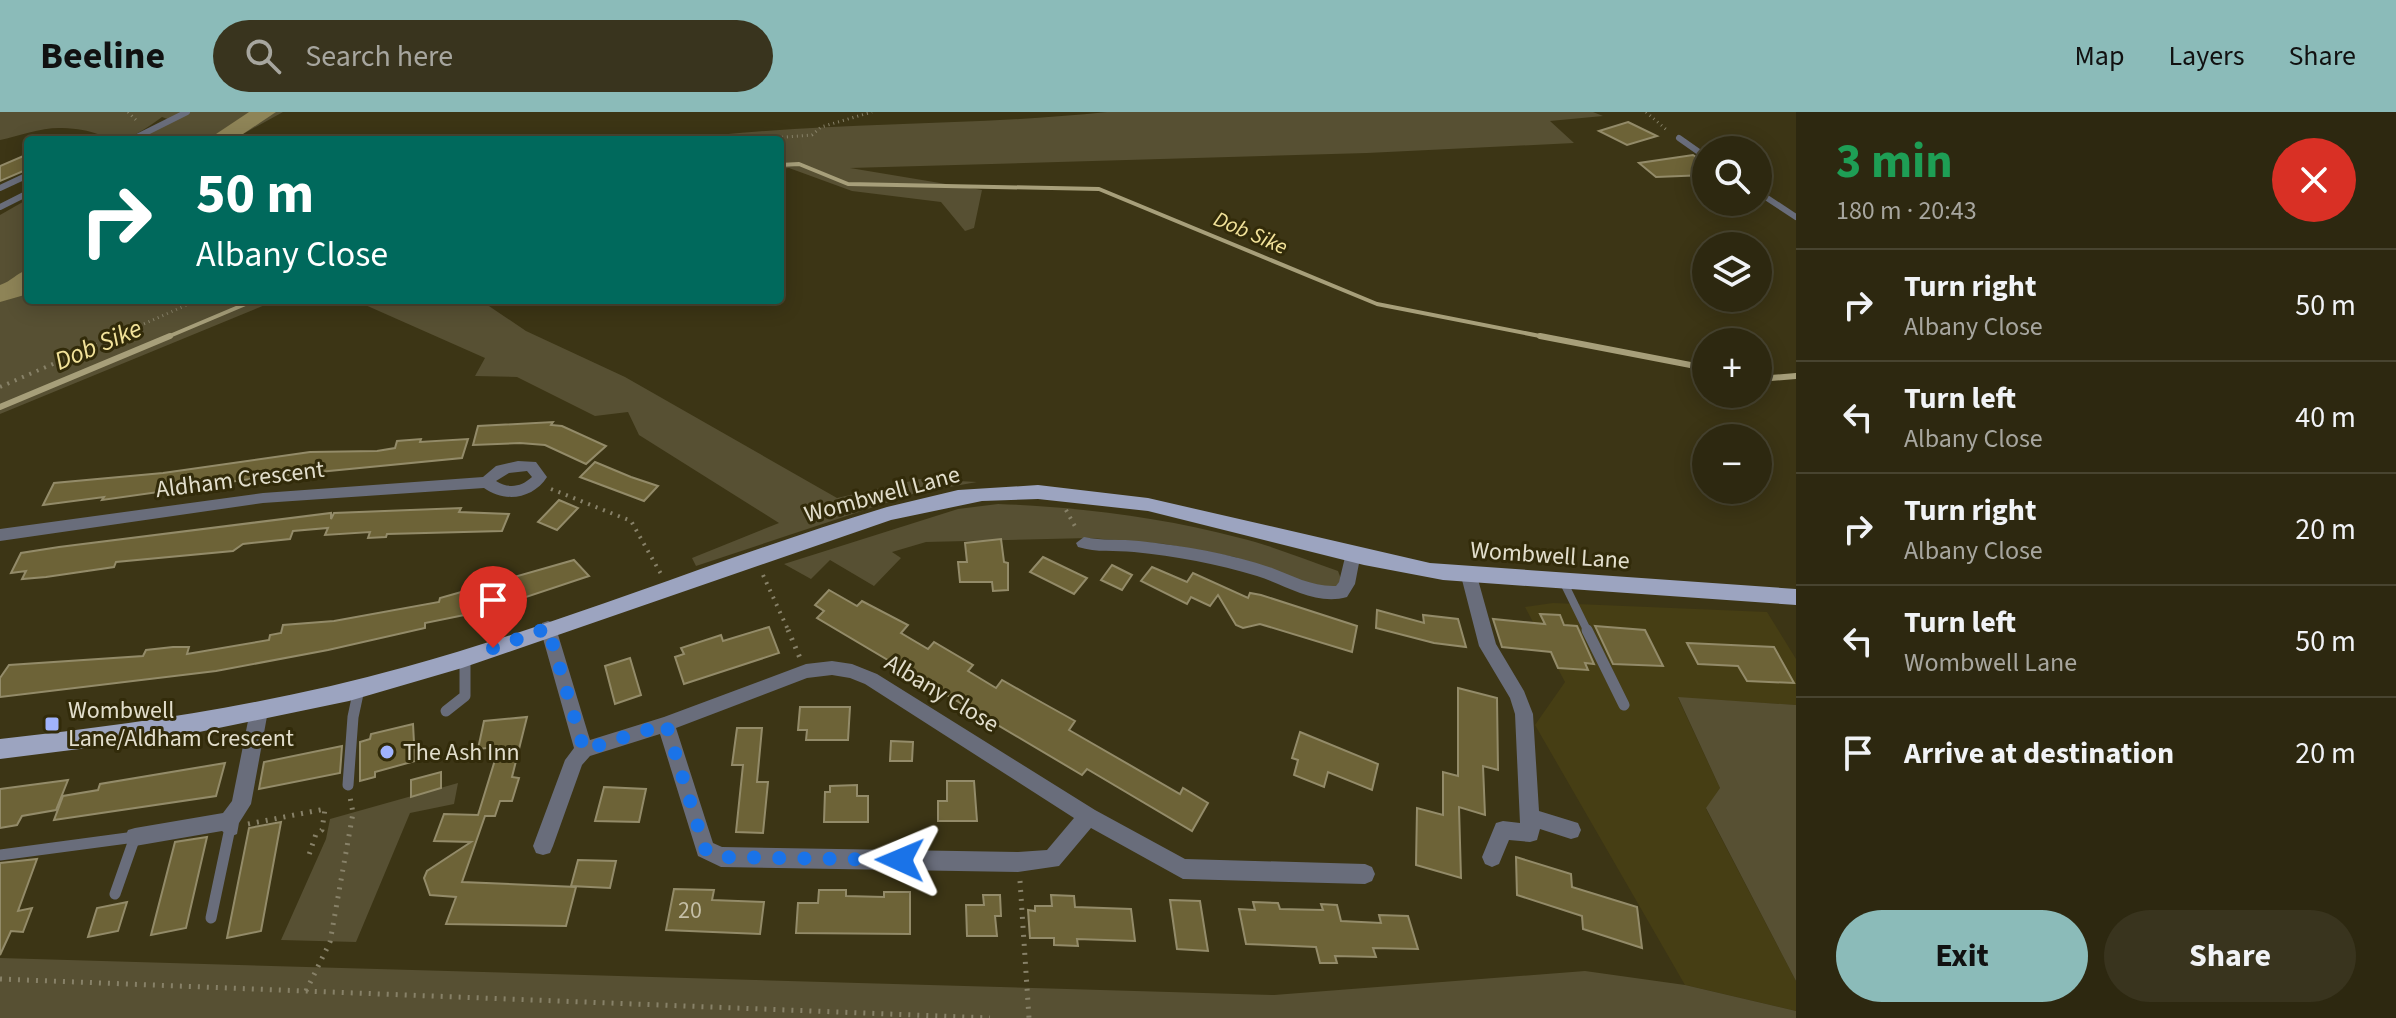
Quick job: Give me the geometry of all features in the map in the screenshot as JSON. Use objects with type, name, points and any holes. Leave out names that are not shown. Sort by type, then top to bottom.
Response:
[{"type":"main road","name":"Wombwell Lane","points":[[0,749],[121,734],[259,711],[359,689],[465,658],[668,586],[923,504],[980,494],[1027,491],[1185,511],[1415,569],[1469,576],[1796,597]]},
{"type":"street","name":"Aldham Crescent","points":[[0,535],[263,498],[487,482],[502,491],[523,490],[537,483],[540,477],[538,470],[531,466],[508,466],[494,473],[487,482]]},
{"type":"street","points":[[1084,543],[1194,554],[1258,570],[1327,594],[1341,592],[1347,584],[1353,553]]},
{"type":"street","points":[[1469,576],[1488,646],[1518,696],[1524,714],[1530,833],[1503,830],[1492,857]]},
{"type":"street","points":[[543,846],[574,760],[584,750],[548,628]]},
{"type":"street","name":"Albany Close","points":[[584,750],[666,724],[806,671],[832,668],[852,671],[871,679],[1088,816],[1183,869],[1365,874]]},
{"type":"street","points":[[135,837],[230,824],[241,804],[259,711]]},
{"type":"street","points":[[666,724],[697,832],[705,849],[721,857],[1018,862],[1052,859],[1088,816]]},
{"type":"street","points":[[1530,817],[1571,830]]},
{"type":"lane","points":[[138,136],[167,118],[187,112]]},
{"type":"lane","points":[[1679,138],[1692,147]]},
{"type":"lane","points":[[0,188],[24,177]]},
{"type":"lane","points":[[0,207],[24,195]]},
{"type":"lane","points":[[1772,201],[1796,217]]},
{"type":"lane","points":[[1564,583],[1624,705]]},
{"type":"lane","points":[[446,711],[465,696],[465,658]]},
{"type":"lane","points":[[348,785],[353,717],[359,689]]},
{"type":"lane","points":[[211,918],[230,824]]},
{"type":"lane","points":[[0,855],[135,837],[115,894]]},
{"type":"path","points":[[784,137],[812,135],[821,127],[872,112]]},
{"type":"path","points":[[1646,112],[1679,138]]},
{"type":"path","points":[[0,387],[187,304]]},
{"type":"path","points":[[537,483],[631,521],[668,586]]},
{"type":"path","points":[[1057,494],[1084,543]]},
{"type":"path","points":[[755,558],[806,671]]},
{"type":"path","points":[[306,991],[330,942],[353,813],[348,785]]},
{"type":"path","points":[[230,824],[325,809],[322,830],[316,834],[309,855]]},
{"type":"path","points":[[1018,862],[1029,1018]]},
{"type":"path","points":[[0,979],[990,1018]]},
{"type":"shaded area","points":[[0,112],[283,112],[239,136],[145,136],[173,121],[162,117],[131,136],[106,136],[80,129],[55,128],[0,140]]},
{"type":"shaded area","points":[[1107,112],[1593,112],[1603,116],[1550,121],[1574,143],[1367,153],[850,168],[982,190],[974,228],[965,231],[941,202],[852,191],[784,169],[784,136],[712,136]]},
{"type":"shaded area","points":[[24,201],[24,304],[267,304],[0,414],[0,215]]},
{"type":"shaded area","points":[[363,304],[486,304],[526,331],[625,377],[837,498],[920,479],[977,482],[916,493],[696,566],[692,558],[779,523],[639,435],[628,412],[595,416],[517,377],[475,376],[485,358]]},
{"type":"shaded area","points":[[998,504],[1120,514],[1180,524],[1265,545],[1338,571],[1341,579],[1335,589],[1324,589],[1235,557],[1165,544],[1090,538],[926,542],[892,552],[901,558],[874,586],[830,560],[811,579],[784,564],[958,509]]},
{"type":"shaded area","points":[[1553,603],[1767,612],[1796,659],[1796,705],[1678,698],[1720,788],[1706,809],[1796,981],[1796,1011],[1685,985],[1535,725],[1565,682],[1525,607]]},
{"type":"shaded area","points":[[1678,697],[1796,705],[1796,981],[1706,808],[1720,788]]},
{"type":"shaded area","points":[[458,783],[454,804],[410,813],[356,942],[281,940],[326,839],[330,819]]},
{"type":"shaded area","points":[[0,958],[1274,995],[1585,971],[1685,985],[1796,1011],[1796,1018],[0,1018]]},
{"type":"building","points":[[1628,122],[1657,136],[1627,145],[1599,131]]},
{"type":"building","points":[[1692,155],[1692,176],[1656,177],[1639,163]]},
{"type":"building","points":[[24,156],[24,171],[0,181],[0,166]]},
{"type":"building","points":[[553,422],[551,425],[562,426],[606,446],[586,464],[545,445],[473,445],[478,426]]},
{"type":"building","points":[[421,439],[420,442],[468,439],[462,458],[257,478],[102,500],[104,497],[43,505],[54,483],[163,473],[310,452],[377,451],[395,448],[397,441]]},
{"type":"building","points":[[595,462],[658,486],[644,501],[580,477]]},
{"type":"building","points":[[559,500],[578,508],[557,530],[538,522]]},
{"type":"building","points":[[461,508],[459,512],[509,514],[502,531],[387,534],[386,537],[368,538],[370,532],[325,535],[328,528],[293,531],[290,539],[243,544],[233,551],[116,562],[114,567],[46,577],[22,579],[26,571],[11,573],[21,553],[59,547],[331,513],[331,519],[334,513]]},
{"type":"building","points":[[1001,539],[1004,562],[1008,563],[1008,590],[993,591],[992,582],[960,582],[958,562],[967,562],[965,543]]},
{"type":"building","points":[[1043,557],[1087,578],[1074,594],[1030,572]]},
{"type":"building","points":[[574,560],[589,576],[484,611],[425,623],[425,628],[216,671],[0,697],[0,678],[9,665],[143,656],[146,650],[173,647],[189,647],[187,654],[269,640],[270,635],[281,633],[283,625],[334,621],[439,602],[440,598]]},
{"type":"building","points":[[1112,565],[1132,575],[1122,590],[1101,580]]},
{"type":"building","points":[[1152,567],[1187,582],[1193,573],[1248,598],[1250,593],[1261,595],[1357,626],[1352,652],[1260,624],[1243,628],[1236,625],[1218,595],[1210,606],[1191,597],[1187,604],[1141,581]]},
{"type":"building","points":[[829,590],[857,606],[862,601],[908,625],[901,633],[928,649],[934,642],[973,665],[968,671],[996,688],[1002,680],[1075,721],[1069,730],[1180,794],[1183,788],[1208,803],[1192,831],[1087,769],[1082,775],[817,618],[824,611],[815,605]]},
{"type":"building","points":[[1377,610],[1424,623],[1423,615],[1458,619],[1466,647],[1434,643],[1376,628]]},
{"type":"building","points":[[1540,614],[1560,615],[1564,625],[1577,626],[1594,664],[1585,663],[1588,670],[1558,668],[1551,652],[1502,647],[1493,619],[1545,624]]},
{"type":"building","points":[[1595,626],[1645,630],[1663,666],[1613,664]]},
{"type":"building","points":[[769,627],[779,653],[684,684],[675,657],[684,654],[681,648],[721,635],[723,641]]},
{"type":"building","points":[[1687,643],[1774,647],[1794,683],[1747,681],[1738,666],[1698,664]]},
{"type":"building","points":[[630,658],[641,695],[615,704],[605,666]]},
{"type":"building","points":[[1458,688],[1497,698],[1498,770],[1483,766],[1485,815],[1459,807],[1461,878],[1416,865],[1417,808],[1443,815],[1443,772],[1458,776]]},
{"type":"building","points":[[800,707],[850,707],[848,740],[806,740],[807,730],[798,730]]},
{"type":"building","points":[[527,717],[512,777],[519,778],[512,801],[500,801],[495,816],[485,816],[462,882],[576,887],[566,926],[446,924],[456,897],[430,895],[424,878],[427,871],[471,842],[434,841],[444,814],[478,815],[499,747],[478,749],[484,721]]},
{"type":"building","name":"The Ash Inn","points":[[413,724],[415,761],[375,772],[375,777],[360,781],[360,742],[370,739],[371,734]]},
{"type":"building","points":[[737,728],[762,728],[757,782],[768,782],[763,833],[736,832],[743,765],[732,765]]},
{"type":"building","points":[[1300,732],[1378,764],[1372,790],[1328,772],[1324,787],[1294,775],[1298,760],[1292,758]]},
{"type":"building","points":[[891,741],[913,742],[912,761],[890,761]]},
{"type":"building","points":[[342,746],[340,773],[259,789],[264,762]]},
{"type":"building","points":[[225,763],[216,796],[54,820],[63,796],[98,790],[100,784]]},
{"type":"building","points":[[441,772],[441,788],[411,797],[411,780]]},
{"type":"building","points":[[68,780],[56,810],[22,816],[17,825],[0,828],[0,789]]},
{"type":"building","points":[[947,781],[974,781],[977,821],[938,821],[938,801],[947,801]]},
{"type":"building","points":[[857,785],[857,796],[868,796],[868,822],[824,822],[825,792],[830,792],[830,786]]},
{"type":"building","points":[[604,787],[646,789],[639,822],[595,821]]},
{"type":"building","points":[[281,822],[261,931],[227,938],[249,828]]},
{"type":"building","points":[[207,837],[186,928],[151,935],[175,842]]},
{"type":"building","points":[[1516,857],[1571,874],[1572,887],[1637,907],[1642,948],[1583,929],[1582,916],[1517,895]]},
{"type":"building","points":[[37,859],[18,911],[32,908],[23,932],[11,931],[0,955],[0,863]]},
{"type":"building","points":[[578,860],[616,861],[610,888],[571,886]]},
{"type":"building","points":[[674,889],[714,890],[712,900],[764,902],[760,934],[666,930]]},
{"type":"building","points":[[819,890],[846,890],[846,896],[884,897],[884,892],[910,892],[910,934],[796,933],[798,903],[818,903]]},
{"type":"building","points":[[983,895],[1000,895],[1001,916],[995,916],[997,936],[967,936],[966,905],[984,905]]},
{"type":"building","points":[[1051,895],[1074,896],[1075,907],[1131,909],[1135,941],[1077,939],[1078,946],[1054,945],[1054,938],[1030,938],[1028,910],[1035,911],[1035,906],[1052,906]]},
{"type":"building","points":[[1170,900],[1200,901],[1208,951],[1177,949]]},
{"type":"building","points":[[127,902],[118,931],[88,937],[97,908]]},
{"type":"building","points":[[1253,902],[1278,903],[1280,909],[1323,910],[1321,904],[1337,905],[1341,921],[1381,923],[1379,915],[1408,916],[1418,949],[1373,948],[1376,957],[1335,956],[1337,963],[1320,963],[1316,947],[1246,944],[1239,909],[1255,910]]},
{"type":"waterway","points":[[225,136],[265,112]]},
{"type":"waterway","name":"Dob Sike","points":[[784,165],[799,164],[848,184],[1099,189],[1377,304],[1550,338]]},
{"type":"waterway","points":[[0,294],[24,283]]},
{"type":"waterway","name":"Dob Sike","points":[[165,338],[246,304]]},
{"type":"waterway","name":"Dob Sike","points":[[0,407],[170,336]]},
{"type":"waterway","name":"Dob Sike","points":[[1540,336],[1692,365]]},
{"type":"waterway","name":"Dob Sike","points":[[1772,378],[1796,376]]},
{"type":"place","name":"Wombwell Lane/Aldham Crescent","points":[[52,724]]},
{"type":"place","name":"The Ash Inn","points":[[387,752]]},
{"type":"route","points":[[493,648],[548,628],[584,750],[666,724],[697,832],[705,849],[721,857],[900,860]]}]
